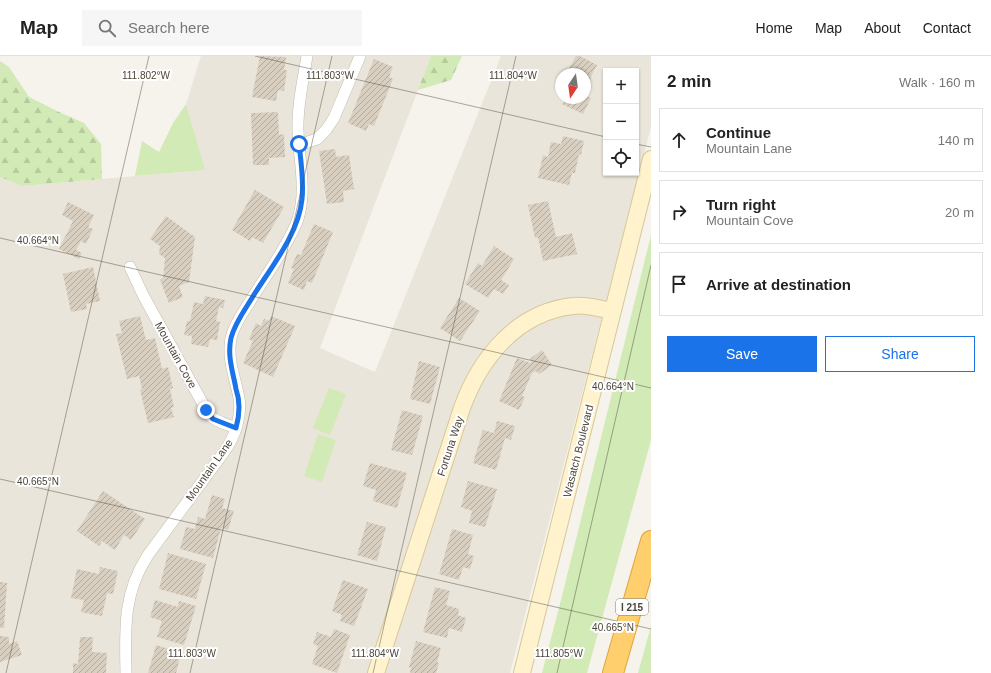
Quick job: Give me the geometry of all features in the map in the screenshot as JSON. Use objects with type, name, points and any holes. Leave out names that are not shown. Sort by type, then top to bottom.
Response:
[{"type":"highway","name":"I 215","points":[[613,673],[651,541]]},
{"type":"street","name":"Mountain Lane","points":[[126,673],[126,612],[131,591],[138,573],[148,555],[228,446],[236,428],[239,406],[239,398],[229,354],[232,337],[240,317],[288,241],[298,220],[303,191],[298,132],[299,108],[307,56]]},
{"type":"street","points":[[299,144],[316,139],[326,130],[334,118],[360,56]]},
{"type":"street","name":"Wasatch Boulevard","points":[[522,673],[651,159]]},
{"type":"street","name":"Mountain Cove","points":[[130,267],[143,295],[206,410],[213,419],[236,428]]},
{"type":"street","name":"Fortuna Way","points":[[376,673],[462,408],[472,384],[485,362],[512,333],[529,320],[541,314],[574,306],[586,306],[613,311]]},
{"type":"shaded area","points":[[201,56],[431,56],[320,348],[375,372],[501,56],[651,56],[651,127],[639,173],[639,68],[603,68],[603,176],[638,176],[510,673],[0,673],[0,177],[22,186],[204,170],[186,104]]},
{"type":"green space","points":[[431,56],[462,56],[451,80],[418,90]]},
{"type":"green space","points":[[0,61],[9,67],[29,97],[84,123],[101,144],[102,179],[22,186],[0,177]]},
{"type":"green space","points":[[186,104],[205,170],[135,176],[142,141],[159,152],[173,123]]},
{"type":"green space","points":[[651,235],[651,440],[587,673],[542,673],[562,596]]},
{"type":"green space","points":[[329,388],[346,394],[330,435],[313,428]]},
{"type":"green space","points":[[318,434],[336,440],[322,482],[304,476]]},
{"type":"green space","points":[[651,626],[651,673],[638,673]]},
{"type":"building","points":[[260,56],[286,57],[284,70],[287,70],[284,91],[278,90],[276,101],[252,97]]},
{"type":"building","points":[[576,56],[580,56],[597,65],[591,76],[591,68],[569,68]]},
{"type":"building","points":[[374,59],[393,67],[389,77],[393,79],[374,126],[369,124],[366,131],[348,123]]},
{"type":"building","points":[[562,104],[588,104],[583,114]]},
{"type":"building","points":[[278,112],[279,135],[284,134],[285,157],[269,158],[269,165],[253,165],[251,113]]},
{"type":"building","points":[[563,136],[584,141],[581,155],[579,154],[575,173],[572,173],[569,185],[538,178],[543,155],[548,157],[551,142],[561,144]]},
{"type":"building","points":[[335,149],[336,157],[349,155],[354,189],[343,191],[344,202],[327,204],[319,151]]},
{"type":"building","points":[[255,190],[284,207],[263,243],[252,237],[250,241],[232,230]]},
{"type":"building","points":[[548,201],[556,237],[572,233],[577,254],[543,261],[538,237],[535,238],[528,205]]},
{"type":"building","points":[[68,202],[94,215],[88,227],[93,229],[86,244],[81,241],[76,250],[82,253],[79,259],[59,249],[73,221],[62,215]]},
{"type":"building","points":[[166,216],[195,237],[189,282],[179,286],[183,297],[169,303],[160,280],[163,278],[165,258],[159,254],[160,246],[150,239]]},
{"type":"building","points":[[314,224],[333,232],[312,283],[307,281],[304,290],[288,283],[294,269],[291,268],[297,254],[301,255]]},
{"type":"building","points":[[494,246],[514,259],[501,280],[509,285],[503,294],[494,289],[488,298],[465,284],[478,263],[482,266]]},
{"type":"building","points":[[93,267],[100,301],[86,304],[87,309],[71,312],[63,274]]},
{"type":"building","points":[[205,296],[225,300],[223,308],[219,307],[216,321],[220,322],[217,340],[210,339],[208,347],[191,344],[192,336],[184,335],[187,321],[190,321],[194,302],[203,304]]},
{"type":"building","points":[[459,298],[480,311],[460,341],[440,328]]},
{"type":"building","points":[[140,316],[146,340],[155,338],[162,369],[168,367],[173,388],[170,389],[174,407],[171,408],[174,417],[148,423],[140,390],[142,389],[139,376],[127,379],[116,334],[122,333],[119,321]]},
{"type":"building","points":[[271,316],[295,326],[273,377],[243,363],[253,341],[249,339],[256,323],[261,326],[264,319],[269,321]]},
{"type":"building","points":[[542,350],[552,365],[539,374],[536,371],[532,373],[522,396],[525,397],[519,410],[499,401],[517,358],[530,363],[532,362],[530,359]]},
{"type":"building","points":[[419,361],[440,367],[430,404],[410,399]]},
{"type":"building","points":[[402,410],[423,416],[412,455],[391,450]]},
{"type":"building","points":[[497,421],[515,426],[511,440],[505,438],[496,470],[473,463],[483,430],[494,433]]},
{"type":"building","points":[[370,463],[407,473],[397,508],[373,501],[376,490],[363,486]]},
{"type":"building","points":[[468,481],[497,489],[485,527],[469,523],[472,511],[461,507]]},
{"type":"building","points":[[103,491],[145,519],[131,540],[124,535],[115,550],[102,541],[99,546],[77,531]]},
{"type":"building","points":[[212,495],[225,499],[222,508],[234,511],[228,530],[221,528],[213,558],[180,549],[186,527],[195,529],[198,517],[205,519]]},
{"type":"building","points":[[367,522],[386,527],[377,561],[357,555]]},
{"type":"building","points":[[452,529],[473,535],[468,554],[474,556],[470,569],[463,567],[459,580],[439,574]]},
{"type":"building","points":[[168,553],[206,564],[196,599],[159,589]]},
{"type":"building","points":[[100,567],[118,571],[113,594],[107,593],[102,616],[81,612],[84,600],[71,598],[77,569],[99,574]]},
{"type":"building","points":[[343,580],[368,589],[354,626],[340,621],[342,615],[332,611]]},
{"type":"building","points":[[0,582],[7,583],[4,628],[0,628]]},
{"type":"building","points":[[435,587],[450,591],[446,605],[459,609],[458,615],[466,618],[462,632],[449,628],[447,638],[423,632]]},
{"type":"building","points":[[155,600],[178,607],[179,601],[196,606],[184,645],[157,637],[162,621],[150,617]]},
{"type":"building","points":[[334,629],[350,635],[337,673],[312,664],[318,646],[313,644],[317,632],[331,637]]},
{"type":"building","points":[[0,636],[9,637],[9,644],[17,641],[22,655],[0,662]]},
{"type":"building","points":[[80,637],[93,637],[92,652],[107,653],[106,673],[73,673],[73,663],[78,664]]},
{"type":"building","points":[[416,641],[441,648],[436,673],[410,673],[411,668],[409,667]]},
{"type":"building","points":[[156,645],[181,653],[176,673],[148,673]]},
{"type":"route","points":[[206,410],[213,419],[236,428],[239,414],[239,398],[229,354],[230,345],[234,329],[240,317],[288,241],[298,220],[303,191],[299,144]]}]
